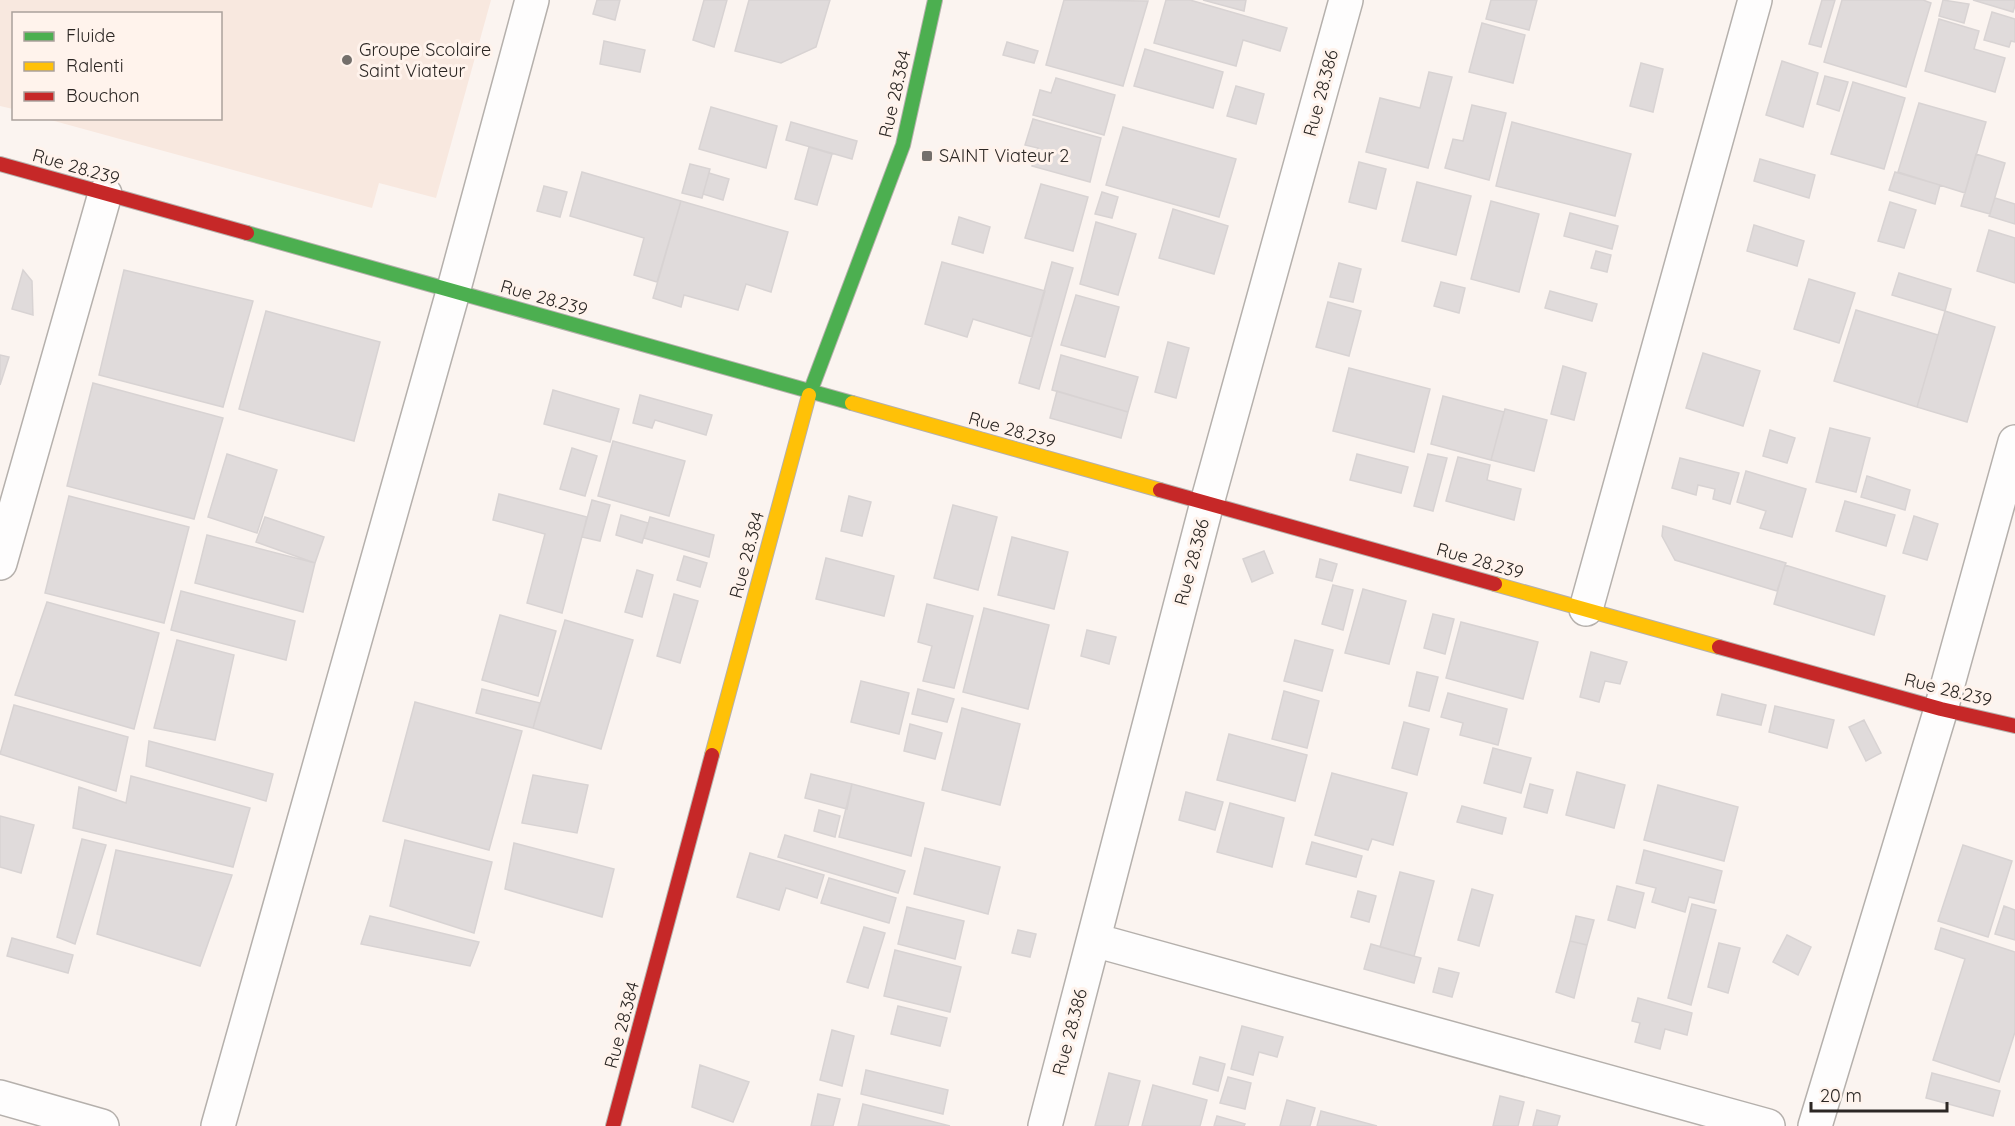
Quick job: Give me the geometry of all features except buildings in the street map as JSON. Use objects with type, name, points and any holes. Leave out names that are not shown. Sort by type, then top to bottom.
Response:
[{"type":"street","points":[[218,1126],[453,292],[532,0]]},
{"type":"street","name":"Rue 28.384","points":[[613,1126],[810,392],[903,145],[935,0]]},
{"type":"street","name":"Rue 28.386","points":[[1045,1126],[1208,503],[1346,0]]},
{"type":"street","points":[[1586,609],[1755,0]]},
{"type":"street","name":"Rue 28.239","points":[[0,164],[1941,709],[2015,726]]},
{"type":"street","points":[[0,563],[105,194]]},
{"type":"street","points":[[1815,1126],[1941,709],[2015,442]]},
{"type":"street","points":[[1094,940],[1768,1126]]},
{"type":"street","points":[[0,1097],[102,1126]]},
{"type":"shaded area","name":"Groupe Scolaire Saint Viateur","points":[[0,0],[491,0],[436,198],[379,183],[372,208],[51,120],[222,120],[222,12],[12,12],[12,109],[0,106]]},
{"type":"traffic: fast","points":[[809,395],[903,145],[935,0]]},
{"type":"traffic: fast","points":[[247,233],[852,403]]},
{"type":"traffic: slow","points":[[712,755],[809,395]]},
{"type":"traffic: slow","points":[[852,403],[1160,490]]},
{"type":"traffic: slow","points":[[1495,584],[1719,647]]},
{"type":"traffic: jam","points":[[0,164],[247,233]]},
{"type":"traffic: jam","points":[[1160,490],[1495,584]]},
{"type":"traffic: jam","points":[[1719,647],[1941,709],[2015,726]]},
{"type":"traffic: jam","points":[[613,1126],[712,755]]},
{"type":"place","name":"Groupe Scolaire Saint Viateur","points":[[347,60]]},
{"type":"place","name":"SAINT Viateur 2","points":[[927,156]]}]
